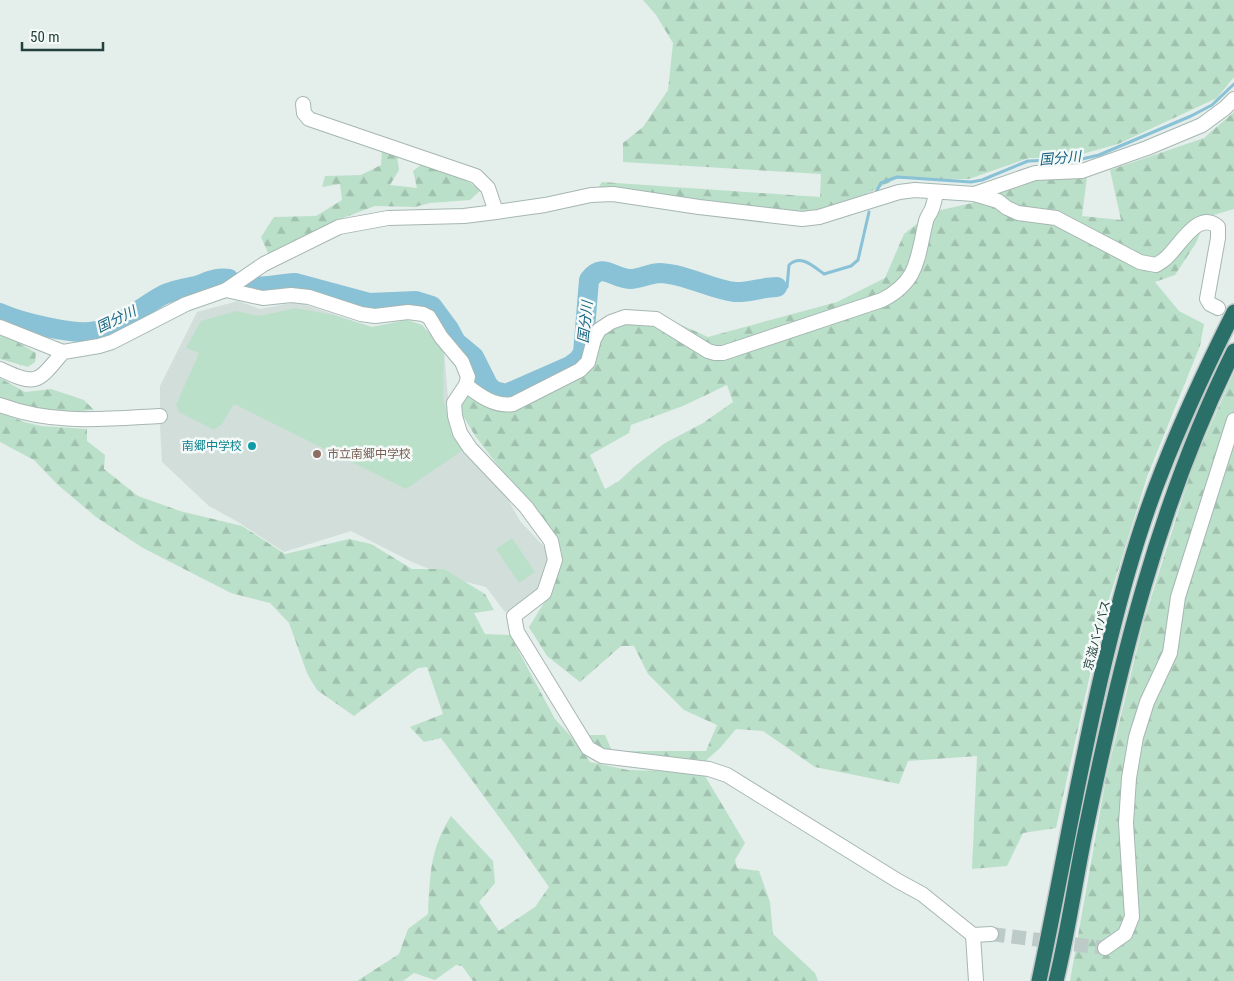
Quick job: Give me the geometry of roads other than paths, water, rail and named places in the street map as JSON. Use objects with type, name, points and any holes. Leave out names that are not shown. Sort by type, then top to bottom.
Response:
[{"type":"highway","name":"京滋バイパス","points":[[1039,981],[1088,733],[1109,643],[1136,549],[1162,472],[1188,409],[1234,312]]},
{"type":"highway","points":[[1056,981],[1087,824],[1126,647],[1152,554],[1204,415],[1234,351]]},
{"type":"street","points":[[974,194],[1035,173],[1082,171],[1147,148],[1202,125],[1234,99]]},
{"type":"street","points":[[304,104],[304,113],[309,118],[476,176],[488,188],[496,212]]},
{"type":"street","points":[[0,327],[63,352],[99,346],[112,342],[186,304],[226,290],[264,264],[339,227],[388,218],[464,216],[612,194],[802,219],[819,218],[899,192],[915,190],[974,194],[998,200],[1007,208],[1018,213],[1056,218],[1140,262],[1156,265],[1166,259],[1196,225],[1208,221],[1218,226],[1218,238],[1207,299],[1210,304],[1218,308]]},
{"type":"street","points":[[466,386],[492,402],[503,406],[513,404],[580,370],[588,362],[594,339],[599,330],[611,322],[625,317],[656,319],[708,351],[723,353],[882,300],[894,294],[903,286],[913,272],[918,258],[926,218],[932,209],[936,192]]},
{"type":"street","points":[[226,290],[263,298],[292,295],[309,297],[362,314],[375,316],[408,312],[423,314],[429,317],[441,337],[462,362],[468,377],[466,386],[454,403],[460,433],[470,448],[526,506],[550,541],[555,560],[544,593],[514,616],[517,632],[588,748],[602,756],[709,770],[727,775],[922,894],[973,935],[991,934]]},
{"type":"street","points":[[0,369],[21,379],[31,380],[45,373],[63,352]]},
{"type":"street","points":[[0,405],[21,413],[50,418],[109,419],[160,416]]},
{"type":"street","points":[[1105,948],[1125,934],[1132,918],[1126,823],[1129,778],[1136,737],[1146,702],[1170,653],[1178,597],[1234,420]]},
{"type":"street","points":[[973,935],[976,981]]},
{"type":"waterway","name":"国分川","points":[[876,192],[881,183],[897,177],[971,182],[982,180],[1028,161],[1082,159],[1099,155],[1191,116],[1212,105],[1234,84]]},
{"type":"waterway","name":"国分川","points":[[777,287],[783,290],[787,287],[789,265],[793,262],[807,262],[824,274],[851,266],[858,260],[869,212]]},
{"type":"waterway","name":"国分川","points":[[244,285],[265,286],[295,283],[369,303],[416,301],[432,306],[456,342],[474,357],[488,385],[494,391],[506,394],[570,366],[578,360],[583,353],[589,280],[599,272],[604,271],[630,279],[656,273],[670,274],[735,292],[777,287]]},
{"type":"waterway","name":"国分川","points":[[0,313],[62,330],[75,332],[96,331],[122,321],[167,293],[216,279],[229,279]]},
{"type":"tunnel","points":[[991,934],[1105,948]]},
{"type":"place","name":"南郷中学校","points":[[252,446]]},
{"type":"place","name":"市立南郷中学校","points":[[317,454]]}]
